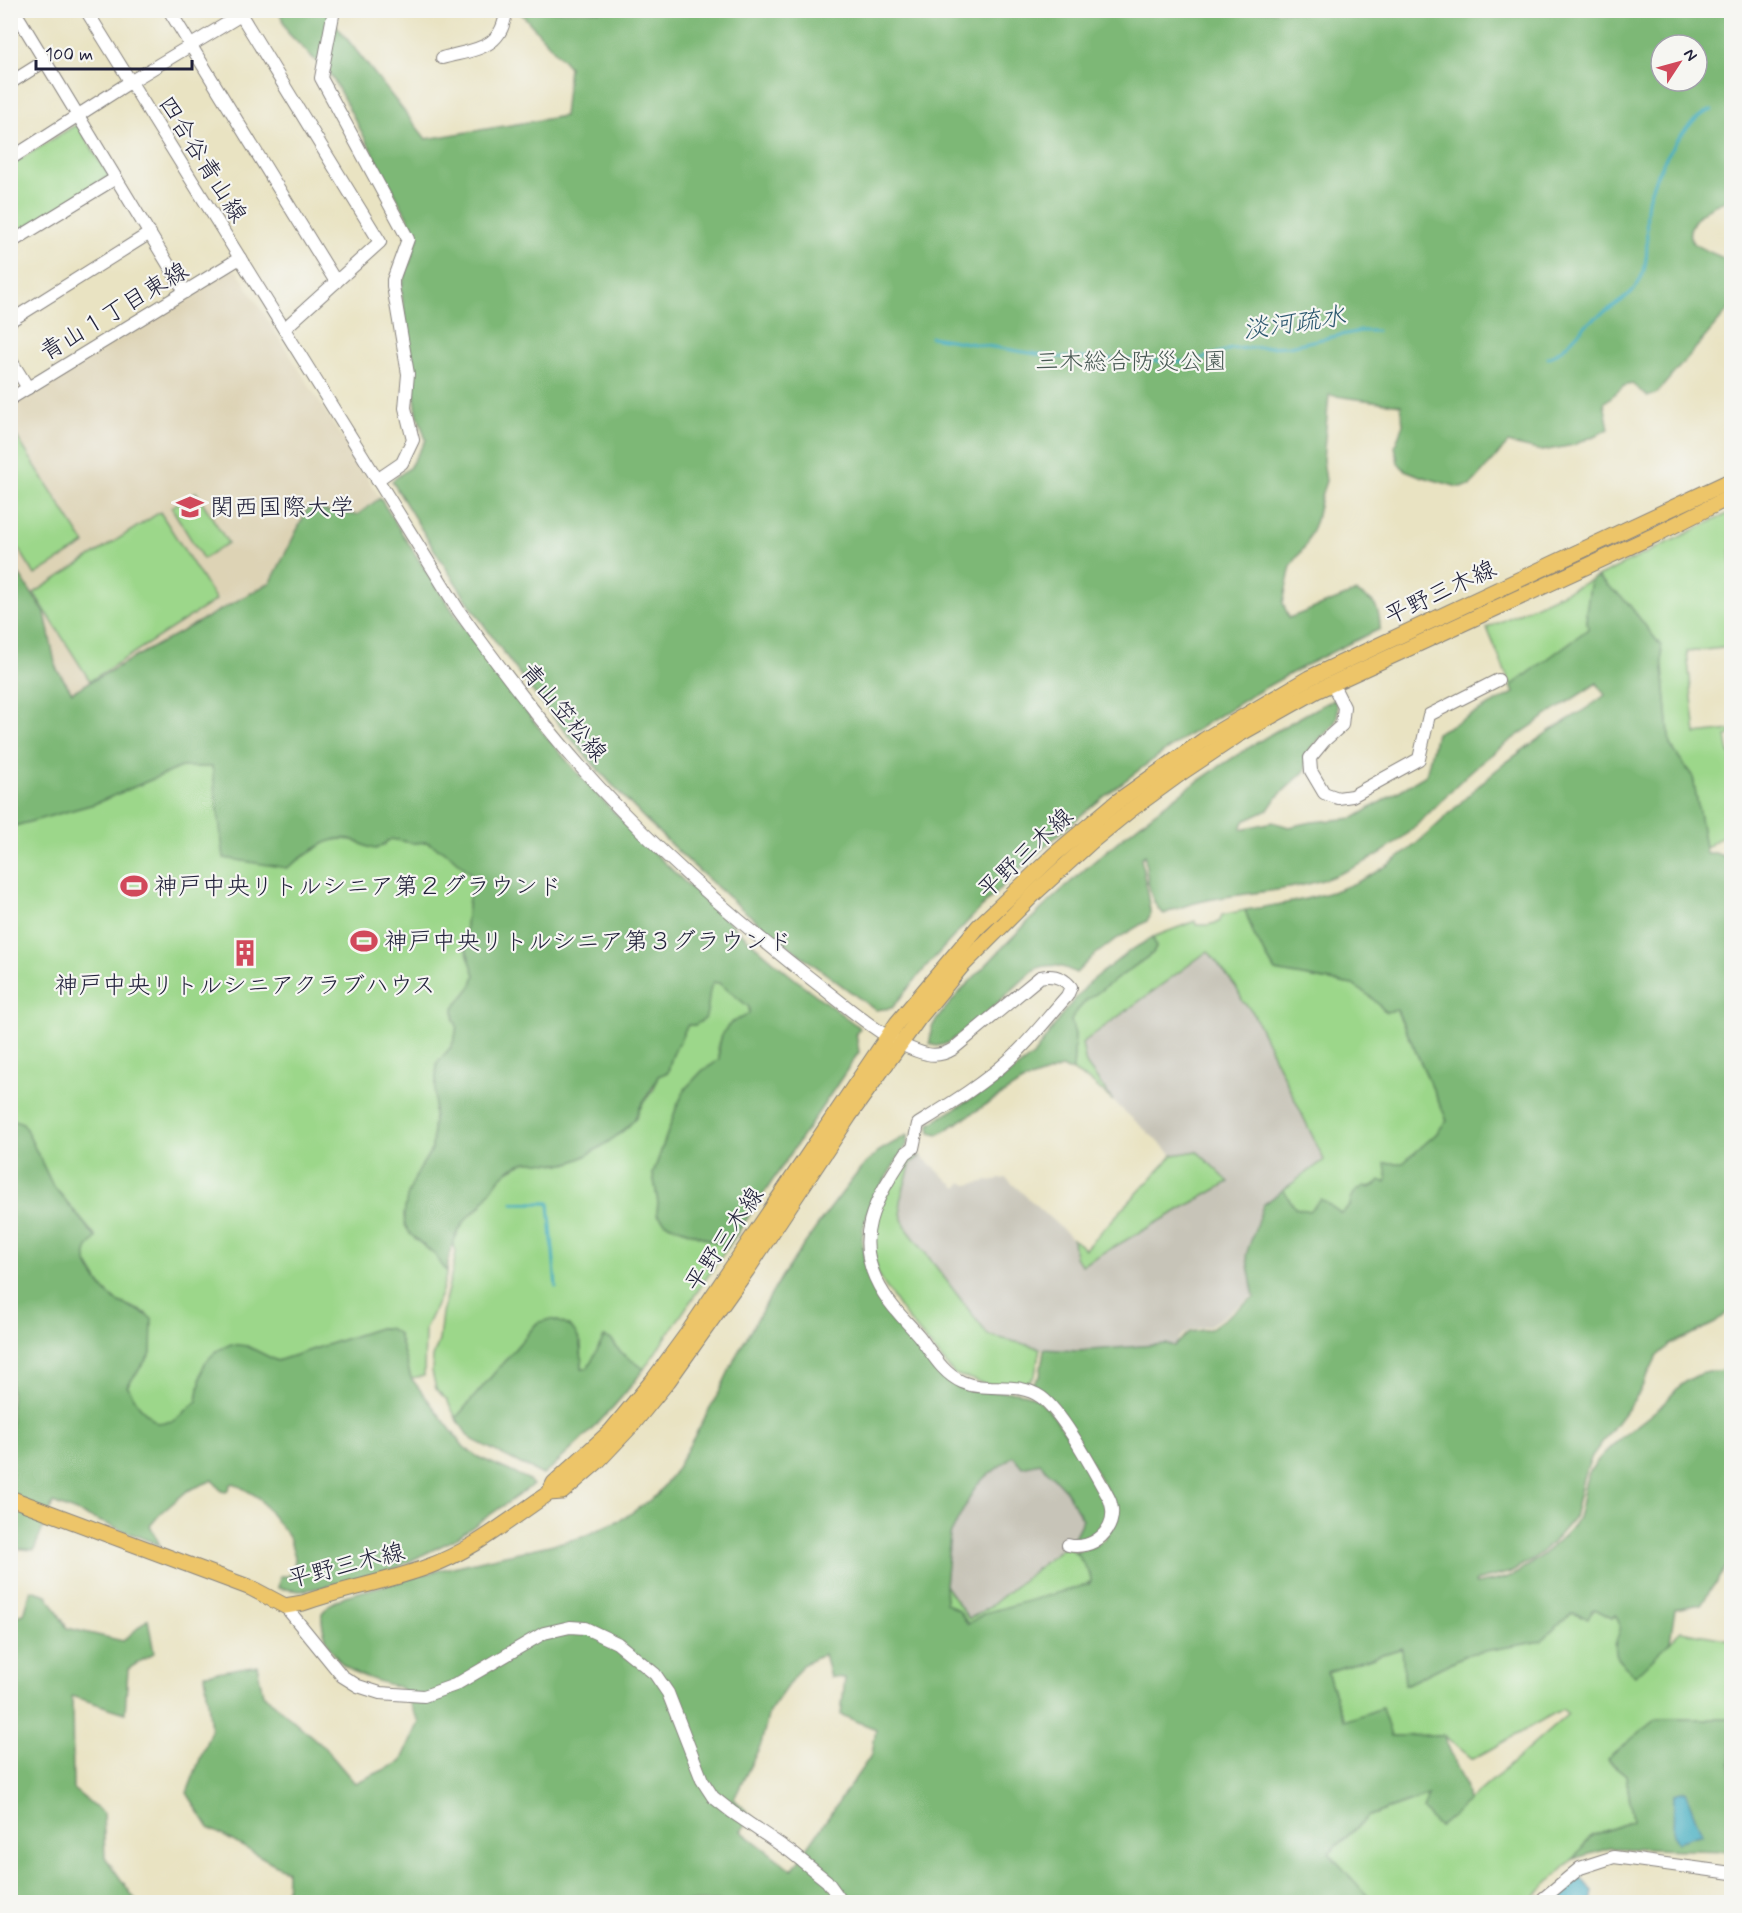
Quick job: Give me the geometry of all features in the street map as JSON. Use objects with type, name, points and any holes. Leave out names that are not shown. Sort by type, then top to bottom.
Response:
[{"type":"main road","name":"平野三木線","points":[[10,1498],[251,1588],[285,1606],[395,1577],[437,1563],[473,1545],[549,1493],[554,1483],[616,1426],[667,1362],[958,950],[1009,897],[1094,820],[1178,757],[1268,701],[1336,665],[1731,480]]},
{"type":"main road","name":"平野三木線","points":[[895,1039],[1034,894],[1091,842],[1154,793],[1210,754],[1264,720],[1332,683],[1665,530],[1731,496]]},
{"type":"street","points":[[14,10],[185,292]]},
{"type":"street","name":"四合谷青山線","points":[[86,10],[284,329]]},
{"type":"street","points":[[169,10],[336,282]]},
{"type":"street","points":[[334,10],[321,78],[408,239],[393,285],[408,374],[405,408],[413,441],[402,463],[377,480]]},
{"type":"street","points":[[442,58],[492,43],[502,32],[507,10]]},
{"type":"street","points":[[10,159],[130,82],[241,15],[380,242],[284,329]]},
{"type":"street","points":[[10,83],[45,61]]},
{"type":"street","points":[[10,243],[116,178]]},
{"type":"street","points":[[10,321],[150,233]]},
{"type":"street","name":"青山１丁目東線","points":[[10,399],[240,258]]},
{"type":"street","name":"青山笠松線","points":[[284,329],[440,582],[486,650],[586,774],[709,896],[791,964],[864,1020],[895,1039],[925,1053],[938,1055],[959,1045],[1040,977],[1060,978],[1071,987],[1067,996],[1009,1060],[980,1084],[918,1124],[913,1148],[906,1153],[889,1180],[869,1221],[866,1245],[871,1265],[891,1305],[940,1366],[953,1378],[977,1387],[1017,1388],[1034,1393],[1058,1414],[1097,1478],[1112,1509],[1110,1523],[1099,1539],[1082,1546],[1068,1545]]},
{"type":"street","points":[[10,359],[28,388]]},
{"type":"street","points":[[1332,683],[1344,707],[1342,725],[1310,758],[1311,771],[1324,793],[1338,798],[1352,796],[1419,759],[1429,715],[1498,680]]},
{"type":"street","points":[[285,1606],[342,1676],[369,1690],[394,1695],[424,1696],[455,1685],[544,1633],[570,1627],[585,1628],[617,1643],[655,1674],[668,1693],[702,1780],[713,1797],[791,1852],[827,1881],[842,1902]]},
{"type":"street","points":[[1539,1902],[1580,1868],[1614,1857],[1731,1873]]},
{"type":"shaded area","name":"関西国際大学","points":[[229,269],[237,271],[380,498],[357,515],[342,552],[72,693],[56,668],[45,613],[11,561],[11,406]]},
{"type":"shaded area","points":[[1208,951],[1236,987],[1243,1002],[1252,1011],[1324,1161],[1262,1205],[1245,1255],[1253,1296],[1209,1326],[1191,1330],[1182,1335],[1174,1346],[1058,1351],[988,1335],[902,1219],[900,1201],[911,1163],[921,1156],[957,1188],[962,1182],[967,1185],[1006,1178],[1073,1239],[1075,1257],[1228,1183],[1197,1151],[1173,1155],[1113,1101],[1086,1064],[1082,1043]]},
{"type":"shaded area","points":[[1014,1456],[1040,1463],[1064,1489],[1084,1519],[1072,1541],[992,1605],[969,1619],[945,1585],[950,1535],[977,1484]]},
{"type":"green space","name":"三木総合防災公園","points":[[279,11],[325,11],[426,139],[564,116],[569,67],[519,11],[1731,11],[1731,198],[1702,213],[1691,226],[1690,235],[1691,240],[1699,247],[1728,261],[1731,260],[1731,307],[1657,393],[1648,397],[1632,384],[1624,386],[1604,403],[1609,429],[1574,445],[1542,451],[1508,443],[1470,486],[1458,487],[1420,476],[1405,470],[1398,463],[1395,446],[1403,424],[1401,405],[1329,395],[1323,460],[1326,481],[1316,520],[1306,545],[1291,566],[1283,603],[1289,618],[1356,592],[1375,606],[1379,615],[1380,629],[1309,664],[1241,702],[1176,744],[1114,789],[1054,838],[998,891],[943,948],[892,1008],[875,1010],[736,904],[660,834],[607,779],[532,691],[493,638],[448,572],[392,481],[409,468],[426,440],[417,413],[401,288],[418,237],[332,77],[288,33]]},
{"type":"green space","points":[[77,124],[109,176],[20,231],[11,216],[11,165]]},
{"type":"green space","points":[[15,434],[85,544],[35,575],[11,536],[10,437]]},
{"type":"green space","points":[[196,492],[228,543],[203,559],[171,507]]},
{"type":"green space","points":[[380,498],[431,579],[485,658],[583,780],[714,910],[793,977],[860,1028],[856,1033],[859,1052],[728,1247],[666,1223],[657,1214],[658,1202],[653,1174],[677,1106],[686,1088],[703,1070],[719,1059],[720,1042],[727,1027],[749,1013],[749,1007],[719,983],[713,982],[711,986],[705,1019],[695,1025],[688,1025],[673,1054],[668,1072],[658,1076],[629,1126],[601,1146],[571,1162],[559,1164],[528,1162],[509,1170],[461,1227],[452,1245],[447,1272],[435,1255],[410,1234],[405,1225],[404,1215],[407,1197],[413,1182],[432,1149],[437,1063],[451,1047],[455,1038],[457,1026],[454,1020],[454,1008],[472,985],[475,975],[464,943],[469,898],[473,887],[471,874],[449,854],[427,842],[413,843],[391,839],[376,849],[350,839],[333,840],[287,868],[224,858],[212,767],[181,767],[94,804],[11,827],[10,561],[45,613],[56,668],[72,692],[271,582],[309,506],[333,513],[357,515]]},
{"type":"green space","points":[[160,512],[216,600],[90,681],[34,593]]},
{"type":"green space","points":[[1731,512],[1731,647],[1687,652],[1696,734],[1731,730],[1731,735],[1726,736],[1729,753],[1731,753],[1731,830],[1705,848],[1693,777],[1670,745],[1661,646],[1627,602],[1597,577]]},
{"type":"green space","points":[[1597,577],[1627,602],[1661,646],[1670,745],[1693,777],[1706,853],[1715,853],[1731,859],[1731,1310],[1715,1323],[1670,1345],[1657,1356],[1639,1393],[1592,1456],[1583,1478],[1574,1518],[1555,1540],[1531,1561],[1512,1572],[1476,1581],[1475,1584],[1511,1576],[1549,1549],[1577,1519],[1587,1477],[1605,1452],[1661,1406],[1685,1382],[1704,1373],[1731,1370],[1731,1560],[1701,1604],[1675,1609],[1670,1642],[1635,1676],[1617,1658],[1615,1652],[1620,1627],[1615,1615],[1612,1618],[1595,1609],[1588,1618],[1572,1613],[1541,1641],[1468,1654],[1405,1685],[1402,1648],[1327,1672],[1344,1721],[1382,1708],[1391,1736],[1443,1735],[1465,1784],[1468,1802],[1439,1827],[1423,1810],[1428,1795],[1369,1816],[1329,1853],[1373,1902],[286,1902],[287,1871],[209,1828],[187,1793],[211,1730],[205,1674],[257,1665],[263,1694],[324,1747],[355,1783],[401,1762],[419,1722],[401,1688],[367,1678],[340,1661],[327,1641],[322,1613],[329,1605],[345,1596],[444,1569],[580,1538],[624,1518],[657,1495],[675,1471],[719,1392],[737,1354],[782,1276],[858,1172],[879,1151],[907,1135],[907,1145],[877,1194],[864,1225],[862,1245],[866,1265],[874,1285],[899,1322],[940,1370],[950,1378],[972,1390],[1022,1393],[1042,1403],[1087,1465],[1108,1506],[1107,1522],[1097,1536],[1083,1541],[1072,1541],[1083,1519],[1064,1489],[1040,1463],[1022,1467],[1013,1456],[977,1484],[950,1535],[945,1585],[946,1603],[959,1611],[968,1624],[985,1613],[1089,1584],[1090,1574],[1075,1551],[1094,1546],[1104,1539],[1114,1523],[1114,1503],[1068,1423],[1046,1397],[1028,1387],[1040,1376],[1044,1349],[1078,1351],[1166,1344],[1174,1346],[1190,1332],[1210,1329],[1254,1297],[1246,1255],[1263,1205],[1283,1190],[1295,1208],[1309,1211],[1321,1199],[1341,1213],[1350,1206],[1354,1193],[1359,1189],[1376,1185],[1380,1181],[1386,1182],[1385,1163],[1403,1163],[1436,1134],[1447,1120],[1397,1010],[1386,1012],[1371,997],[1353,985],[1275,971],[1254,935],[1245,910],[1315,897],[1356,883],[1376,873],[1416,844],[1500,767],[1605,695],[1597,683],[1521,733],[1477,766],[1396,843],[1360,865],[1320,881],[1207,900],[1164,914],[1154,903],[1151,895],[1145,855],[1141,858],[1150,910],[1147,921],[1113,941],[1076,973],[1056,966],[1035,969],[983,1016],[948,1043],[937,1046],[930,1044],[932,1027],[957,995],[1025,925],[1106,851],[1149,817],[1239,754],[1334,699],[1337,711],[1336,720],[1310,749],[1306,758],[1306,770],[1276,798],[1268,810],[1244,821],[1241,829],[1273,822],[1289,827],[1354,818],[1426,775],[1436,733],[1514,693],[1511,686],[1588,629],[1586,612],[1591,580]],"holes":[[[824,1654],[830,1677],[845,1678],[841,1715],[876,1729],[872,1754],[792,1870],[741,1831],[752,1816],[734,1799],[761,1744],[769,1712],[802,1665]]]},
{"type":"green space","points":[[1591,580],[1586,612],[1588,629],[1511,686],[1487,628]]},
{"type":"green space","points":[[181,767],[212,767],[286,868],[328,841],[342,839],[384,845],[391,839],[413,843],[427,842],[449,854],[471,874],[473,887],[469,898],[464,943],[475,975],[472,985],[454,1008],[454,1020],[457,1026],[455,1038],[451,1047],[437,1063],[432,1149],[422,1165],[415,1239],[435,1255],[447,1272],[441,1294],[425,1329],[424,1376],[411,1378],[398,1334],[387,1328],[379,1328],[277,1361],[247,1346],[202,1370],[197,1401],[174,1421],[157,1424],[140,1407],[127,1386],[151,1353],[146,1313],[115,1300],[103,1289],[85,1259],[86,1250],[96,1237],[52,1184],[23,1123],[11,1119],[11,827],[94,804]]},
{"type":"green space","points":[[1245,910],[1254,935],[1275,971],[1353,985],[1371,997],[1386,1012],[1396,1009],[1447,1120],[1436,1134],[1388,1178],[1386,1183],[1358,1191],[1351,1199],[1350,1206],[1341,1213],[1295,1208],[1283,1190],[1324,1160],[1252,1011],[1243,1002],[1236,987],[1208,951],[1082,1043],[1086,1064],[1113,1101],[1093,1083],[1073,1071],[1075,1035],[1071,1021],[1074,1014],[1087,1000],[1152,954],[1156,948],[1153,937],[1195,921],[1196,925],[1219,922],[1222,915]]},
{"type":"green space","points":[[1153,937],[1156,948],[1153,953],[1087,1000],[1074,1014],[1071,1021],[1075,1034],[1073,1071],[1061,1068],[1022,1082],[938,1135],[930,1133],[930,1124],[999,1082],[1033,1056],[1064,1012],[1090,982],[1128,952]]},
{"type":"green space","points":[[712,982],[719,983],[749,1007],[749,1013],[735,1021],[718,1044],[719,1059],[703,1070],[686,1088],[677,1106],[653,1174],[658,1202],[657,1214],[666,1223],[728,1247],[644,1369],[620,1352],[612,1340],[605,1337],[588,1368],[582,1368],[581,1342],[537,1323],[456,1418],[447,1400],[436,1389],[432,1371],[456,1252],[453,1242],[465,1220],[481,1206],[492,1186],[504,1173],[522,1163],[535,1161],[564,1164],[635,1119],[643,1103],[654,1089],[658,1076],[668,1072],[673,1054],[688,1025],[695,1025]]},
{"type":"green space","points":[[11,1119],[23,1123],[52,1184],[96,1238],[86,1253],[86,1258],[105,1291],[114,1299],[152,1319],[151,1353],[127,1386],[140,1407],[157,1423],[174,1421],[197,1401],[205,1363],[216,1351],[231,1344],[247,1346],[277,1361],[379,1328],[387,1328],[398,1334],[411,1378],[464,1447],[478,1457],[528,1479],[533,1485],[455,1539],[396,1568],[300,1591],[278,1588],[280,1576],[289,1576],[294,1567],[295,1557],[289,1537],[258,1497],[234,1483],[226,1492],[221,1491],[213,1480],[187,1491],[160,1514],[150,1526],[160,1545],[53,1503],[34,1550],[11,1548]]},
{"type":"green space","points":[[1197,1151],[1229,1182],[1082,1265],[1075,1257],[1073,1239],[1085,1249],[1173,1155]]},
{"type":"green space","points":[[921,1156],[911,1163],[900,1201],[902,1219],[988,1335],[1040,1348],[1035,1375],[1024,1386],[990,1385],[954,1374],[907,1318],[879,1277],[870,1243],[877,1211],[906,1159]]},
{"type":"green space","points":[[550,1319],[574,1330],[581,1350],[582,1368],[588,1368],[604,1337],[612,1340],[620,1352],[644,1369],[596,1425],[543,1475],[473,1440],[456,1418],[537,1323]]},
{"type":"green space","points":[[1065,1546],[1078,1556],[1088,1570],[1091,1581],[1085,1586],[985,1613],[968,1624],[959,1611],[946,1603],[945,1585],[969,1619],[992,1605]]},
{"type":"green space","points":[[31,1590],[47,1595],[67,1628],[123,1641],[148,1619],[154,1653],[128,1669],[125,1713],[72,1696],[73,1789],[103,1813],[105,1857],[137,1902],[11,1902],[11,1617],[24,1614]]},
{"type":"green space","points":[[1595,1609],[1612,1618],[1615,1615],[1618,1619],[1620,1630],[1614,1644],[1635,1675],[1681,1631],[1731,1640],[1731,1719],[1656,1719],[1607,1760],[1626,1775],[1633,1821],[1591,1836],[1573,1859],[1529,1902],[1373,1902],[1329,1854],[1369,1816],[1429,1795],[1423,1810],[1439,1827],[1568,1714],[1562,1709],[1473,1759],[1443,1735],[1391,1736],[1344,1721],[1327,1672],[1403,1648],[1405,1685],[1468,1654],[1541,1641],[1572,1613],[1581,1617]]},
{"type":"green space","points":[[1656,1719],[1731,1719],[1731,1851],[1610,1848],[1573,1859],[1591,1836],[1633,1821],[1626,1775],[1607,1759]]},
{"type":"water","points":[[1685,1791],[1702,1834],[1677,1842],[1673,1835],[1674,1794]]},
{"type":"water","points":[[1581,1878],[1593,1892],[1591,1902],[1554,1902]]},
{"type":"waterway","name":"淡河疏水","points":[[1548,358],[1564,348],[1592,320],[1622,300],[1639,282],[1646,262],[1648,201],[1656,177],[1681,135],[1702,115],[1712,110]]},
{"type":"waterway","name":"淡河疏水","points":[[931,337],[1055,357],[1182,362],[1198,360],[1231,349],[1289,346],[1360,331],[1377,331]]},
{"type":"waterway","points":[[513,1203],[549,1203],[556,1287]]},
{"type":"place","name":"関西国際大学","points":[[190,507]]},
{"type":"place","name":"神戸中央リトルシニア第２グラウンド","points":[[134,886]]},
{"type":"place","name":"神戸中央リトルシニア第３グラウンド","points":[[364,941]]},
{"type":"place","name":"神戸中央リトルシニアクラブハウス","points":[[245,953]]}]
